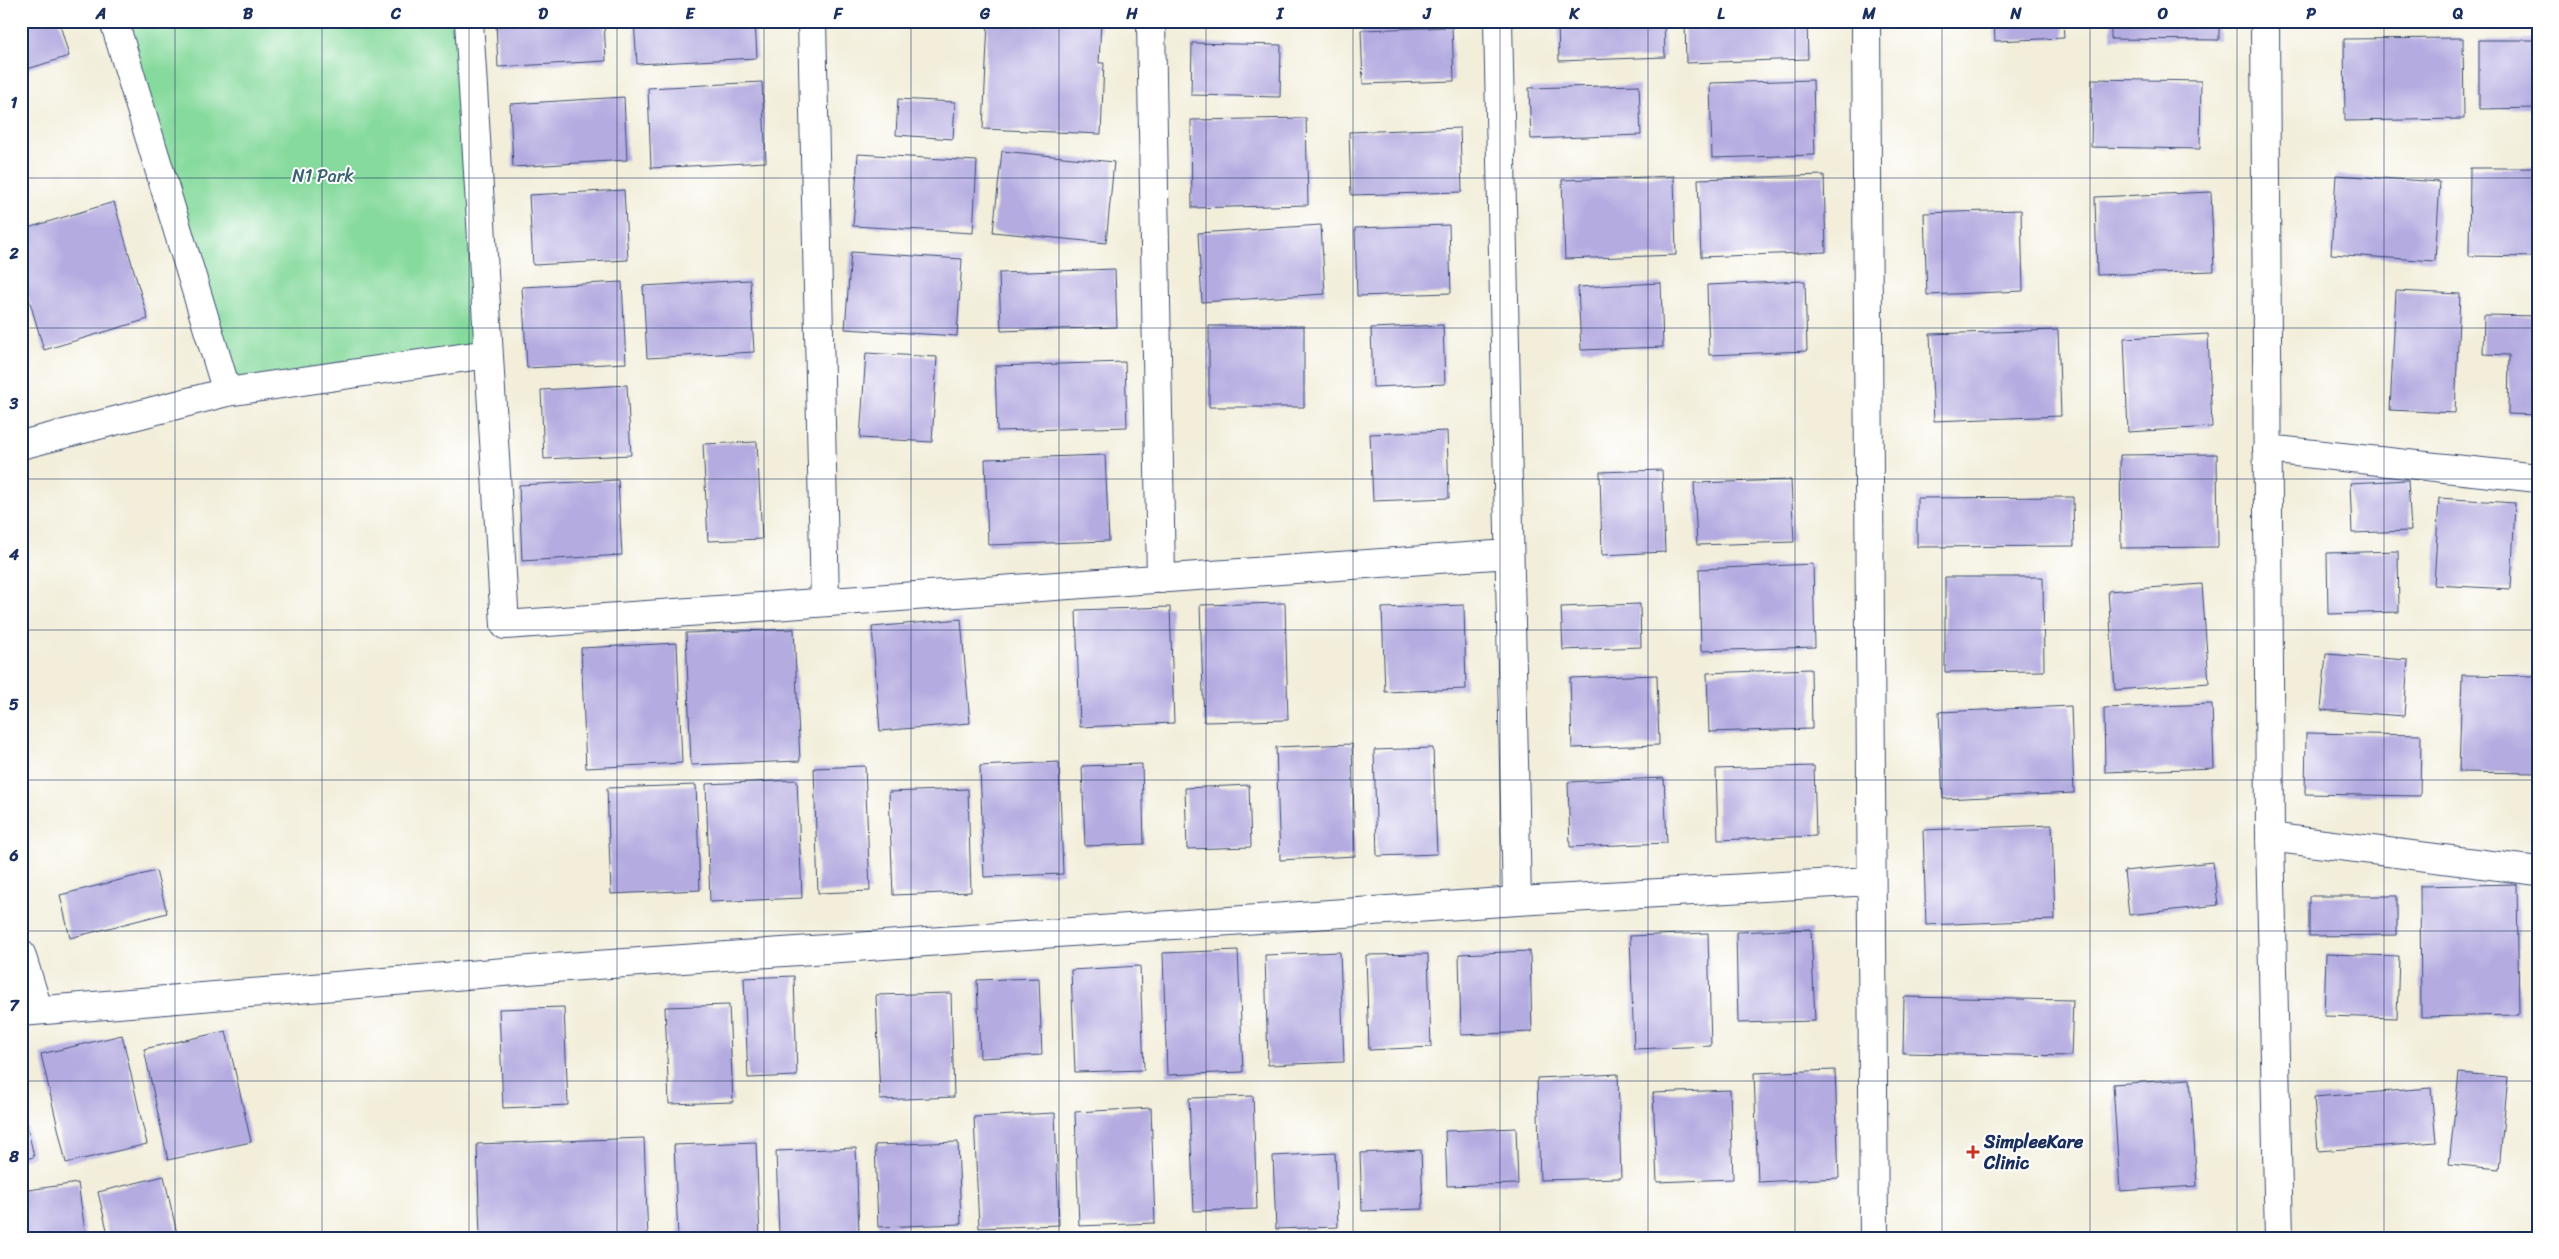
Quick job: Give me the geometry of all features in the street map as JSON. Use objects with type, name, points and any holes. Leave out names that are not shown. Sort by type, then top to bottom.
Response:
[{"type":"street","points":[[114,21],[227,392]]},
{"type":"street","points":[[469,21],[505,624],[1509,554]]},
{"type":"street","points":[[812,21],[825,602]]},
{"type":"street","points":[[1151,21],[1161,578]]},
{"type":"street","points":[[1498,21],[1517,901]]},
{"type":"street","points":[[1866,21],[1874,1238]]},
{"type":"street","points":[[2265,21],[2270,837],[2279,1238]]},
{"type":"street","points":[[21,445],[227,392],[488,354]]},
{"type":"street","points":[[2267,449],[2538,478]]},
{"type":"street","points":[[2270,837],[2538,871]]},
{"type":"street","points":[[21,954],[30,1010],[553,968],[1517,901],[1871,881]]},
{"type":"green space","name":"N1 Park","points":[[114,21],[469,21],[488,354],[227,392]]},
{"type":"building","points":[[21,21],[59,21],[69,56],[21,71]]},
{"type":"building","points":[[496,21],[604,21],[606,61],[498,67]]},
{"type":"building","points":[[634,21],[755,21],[757,58],[637,64]]},
{"type":"building","points":[[988,21],[1101,21],[1099,63],[1104,63],[1101,134],[983,129]]},
{"type":"building","points":[[1558,21],[1664,21],[1665,57],[1559,61]]},
{"type":"building","points":[[1685,21],[1807,21],[1808,59],[1686,63]]},
{"type":"building","points":[[1994,21],[2063,21],[2064,38],[1995,41]]},
{"type":"building","points":[[2111,21],[2219,21],[2219,40],[2111,39]]},
{"type":"building","points":[[1452,27],[1454,81],[1363,84],[1361,30]]},
{"type":"building","points":[[2463,38],[2464,119],[2345,121],[2344,39]]},
{"type":"building","points":[[2479,40],[2538,40],[2538,108],[2479,109]]},
{"type":"building","points":[[1192,43],[1281,45],[1280,97],[1191,95]]},
{"type":"building","points":[[2092,79],[2201,81],[2200,149],[2091,147]]},
{"type":"building","points":[[1813,80],[1815,155],[1712,158],[1710,83]]},
{"type":"building","points":[[762,82],[766,162],[651,168],[648,88]]},
{"type":"building","points":[[1639,85],[1641,135],[1531,139],[1529,88]]},
{"type":"building","points":[[624,97],[627,160],[513,167],[510,104]]},
{"type":"building","points":[[898,99],[955,102],[953,139],[896,135]]},
{"type":"building","points":[[1306,118],[1308,205],[1192,208],[1191,120]]},
{"type":"building","points":[[1460,128],[1462,192],[1351,195],[1349,132]]},
{"type":"building","points":[[1002,151],[1114,162],[1106,243],[993,232]]},
{"type":"building","points":[[858,154],[977,161],[973,233],[853,226]]},
{"type":"building","points":[[2470,168],[2538,168],[2538,257],[2469,256]]},
{"type":"building","points":[[1824,175],[1826,252],[1701,257],[1698,179]]},
{"type":"building","points":[[2336,175],[2440,182],[2435,261],[2331,254]]},
{"type":"building","points":[[1674,176],[1676,255],[1565,259],[1562,180]]},
{"type":"building","points":[[624,190],[628,260],[533,265],[529,195]]},
{"type":"building","points":[[2211,192],[2214,271],[2097,275],[2095,197]]},
{"type":"building","points":[[114,202],[148,319],[44,350],[21,272],[21,230]]},
{"type":"building","points":[[2021,210],[2023,291],[1927,295],[1924,213]]},
{"type":"building","points":[[1321,225],[1325,294],[1202,302],[1198,233]]},
{"type":"building","points":[[1449,225],[1451,293],[1357,296],[1355,228]]},
{"type":"building","points":[[851,252],[962,259],[957,336],[845,329]]},
{"type":"building","points":[[1115,269],[1117,327],[1001,331],[999,273]]},
{"type":"building","points":[[750,280],[754,352],[647,358],[643,286]]},
{"type":"building","points":[[1805,281],[1807,351],[1709,355],[1707,285]]},
{"type":"building","points":[[622,282],[626,363],[527,368],[522,287]]},
{"type":"building","points":[[1661,283],[1663,347],[1581,350],[1578,287]]},
{"type":"building","points":[[2396,291],[2460,294],[2455,413],[2390,410]]},
{"type":"building","points":[[2484,315],[2538,316],[2538,415],[2508,414],[2509,355],[2483,354]]},
{"type":"building","points":[[1443,325],[1445,384],[1373,387],[1371,328]]},
{"type":"building","points":[[1209,326],[1304,326],[1304,407],[1209,407]]},
{"type":"building","points":[[2058,330],[2061,416],[1934,421],[1930,334]]},
{"type":"building","points":[[2208,334],[2212,427],[2128,432],[2124,338]]},
{"type":"building","points":[[866,353],[937,357],[932,442],[860,438]]},
{"type":"building","points":[[1125,362],[1127,427],[997,431],[995,366]]},
{"type":"building","points":[[627,385],[631,455],[544,459],[541,390]]},
{"type":"building","points":[[1447,431],[1449,498],[1373,501],[1370,434]]},
{"type":"building","points":[[757,442],[762,539],[708,541],[703,444]]},
{"type":"building","points":[[2217,454],[2218,547],[2121,548],[2120,455]]},
{"type":"building","points":[[1105,455],[1109,541],[988,545],[985,459]]},
{"type":"building","points":[[1662,470],[1665,552],[1602,555],[1600,472]]},
{"type":"building","points":[[618,480],[622,555],[522,561],[519,485]]},
{"type":"building","points":[[1791,480],[1794,542],[1697,545],[1694,483]]},
{"type":"building","points":[[2408,480],[2411,531],[2352,533],[2350,483]]},
{"type":"building","points":[[2073,497],[2074,546],[1917,547],[1917,498]]},
{"type":"building","points":[[2439,498],[2515,503],[2511,589],[2434,585]]},
{"type":"building","points":[[2398,551],[2399,612],[2328,614],[2327,553]]},
{"type":"building","points":[[1813,564],[1815,647],[1701,651],[1699,569]]},
{"type":"building","points":[[1945,577],[2043,577],[2044,671],[1945,672]]},
{"type":"building","points":[[2202,584],[2209,683],[2115,690],[2108,591]]},
{"type":"building","points":[[1285,603],[1288,720],[1204,722],[1200,605]]},
{"type":"building","points":[[1640,604],[1641,647],[1563,650],[1561,607]]},
{"type":"building","points":[[1464,605],[1466,689],[1385,692],[1382,608]]},
{"type":"building","points":[[1170,607],[1174,723],[1080,727],[1076,610]]},
{"type":"building","points":[[961,619],[970,723],[880,731],[872,627]]},
{"type":"building","points":[[794,629],[800,761],[691,765],[686,633]]},
{"type":"building","points":[[677,643],[682,763],[586,768],[581,648]]},
{"type":"building","points":[[2326,654],[2408,660],[2404,716],[2321,710]]},
{"type":"building","points":[[1811,669],[1812,729],[1709,732],[1707,673]]},
{"type":"building","points":[[1657,675],[1659,745],[1572,748],[1570,678]]},
{"type":"building","points":[[2462,675],[2538,676],[2538,773],[2459,772]]},
{"type":"building","points":[[2212,704],[2214,768],[2105,772],[2104,708]]},
{"type":"building","points":[[2071,706],[2074,793],[1943,799],[1939,712]]},
{"type":"building","points":[[2306,733],[2421,735],[2420,796],[2305,794]]},
{"type":"building","points":[[1352,744],[1355,856],[1280,860],[1276,747]]},
{"type":"building","points":[[1433,748],[1437,854],[1377,856],[1374,750]]},
{"type":"building","points":[[1059,762],[1063,874],[984,877],[980,766]]},
{"type":"building","points":[[1142,764],[1144,844],[1085,846],[1082,766]]},
{"type":"building","points":[[865,766],[870,891],[818,893],[814,768]]},
{"type":"building","points":[[1814,766],[1816,836],[1718,840],[1716,769]]},
{"type":"building","points":[[1664,778],[1667,843],[1570,847],[1568,782]]},
{"type":"building","points":[[797,780],[802,898],[710,902],[706,784]]},
{"type":"building","points":[[696,785],[700,890],[611,894],[607,788]]},
{"type":"building","points":[[1249,785],[1251,847],[1187,849],[1185,788]]},
{"type":"building","points":[[968,789],[971,892],[893,895],[889,792]]},
{"type":"building","points":[[2052,825],[2055,920],[1926,925],[1923,830]]},
{"type":"building","points":[[2213,862],[2218,905],[2129,915],[2124,871]]},
{"type":"building","points":[[156,871],[167,913],[70,938],[60,895]]},
{"type":"building","points":[[2517,884],[2519,1015],[2421,1017],[2420,886]]},
{"type":"building","points":[[2309,896],[2397,896],[2397,935],[2309,936]]},
{"type":"building","points":[[1811,929],[1815,1021],[1738,1023],[1736,932]]},
{"type":"building","points":[[1708,933],[1711,1046],[1634,1049],[1630,936]]},
{"type":"building","points":[[1238,950],[1243,1072],[1167,1075],[1163,953]]},
{"type":"building","points":[[1530,951],[1532,1032],[1461,1035],[1459,954]]},
{"type":"building","points":[[1340,952],[1344,1062],[1268,1065],[1265,955]]},
{"type":"building","points":[[1428,954],[1431,1047],[1369,1050],[1366,955]]},
{"type":"building","points":[[2326,954],[2399,956],[2397,1018],[2324,1016]]},
{"type":"building","points":[[1140,966],[1144,1070],[1075,1072],[1071,970]]},
{"type":"building","points":[[794,976],[797,1076],[748,1078],[744,978]]},
{"type":"building","points":[[1039,978],[1042,1055],[980,1058],[977,980]]},
{"type":"building","points":[[951,993],[954,1097],[880,1100],[876,995]]},
{"type":"building","points":[[1904,997],[2073,1000],[2071,1056],[1903,1053]]},
{"type":"building","points":[[729,1005],[733,1102],[669,1104],[665,1007]]},
{"type":"building","points":[[564,1007],[568,1105],[503,1108],[499,1009]]},
{"type":"building","points":[[226,1031],[251,1142],[168,1160],[144,1049]]},
{"type":"building","points":[[122,1035],[147,1144],[66,1163],[41,1054]]},
{"type":"building","points":[[1835,1070],[1839,1178],[1758,1182],[1754,1073]]},
{"type":"building","points":[[2459,1073],[2508,1077],[2499,1169],[2449,1164]]},
{"type":"building","points":[[1618,1074],[1621,1178],[1540,1180],[1537,1078]]},
{"type":"building","points":[[2190,1079],[2197,1186],[2120,1191],[2113,1084]]},
{"type":"building","points":[[2431,1088],[2436,1142],[2318,1151],[2314,1097]]},
{"type":"building","points":[[1730,1090],[1733,1179],[1657,1182],[1653,1093]]},
{"type":"building","points":[[1253,1096],[1257,1209],[1194,1211],[1189,1098]]},
{"type":"building","points":[[21,1098],[34,1157],[21,1160]]},
{"type":"building","points":[[1151,1108],[1155,1223],[1079,1226],[1075,1112]]},
{"type":"building","points":[[1055,1113],[1059,1225],[979,1228],[974,1117]]},
{"type":"building","points":[[1516,1128],[1518,1184],[1447,1186],[1445,1131]]},
{"type":"building","points":[[644,1138],[648,1238],[480,1238],[477,1144]]},
{"type":"building","points":[[756,1142],[760,1238],[678,1238],[674,1145]]},
{"type":"building","points":[[958,1142],[961,1224],[878,1227],[875,1145]]},
{"type":"building","points":[[856,1148],[859,1233],[779,1236],[776,1151]]},
{"type":"building","points":[[1421,1150],[1423,1209],[1362,1211],[1360,1153]]},
{"type":"building","points":[[1335,1153],[1338,1227],[1276,1229],[1273,1156]]},
{"type":"building","points":[[164,1176],[178,1238],[109,1238],[98,1192]]},
{"type":"building","points":[[78,1183],[86,1238],[21,1238],[21,1191]]},
{"type":"place","name":"SimpleeKare Clinic","points":[[1973,1152]]}]
